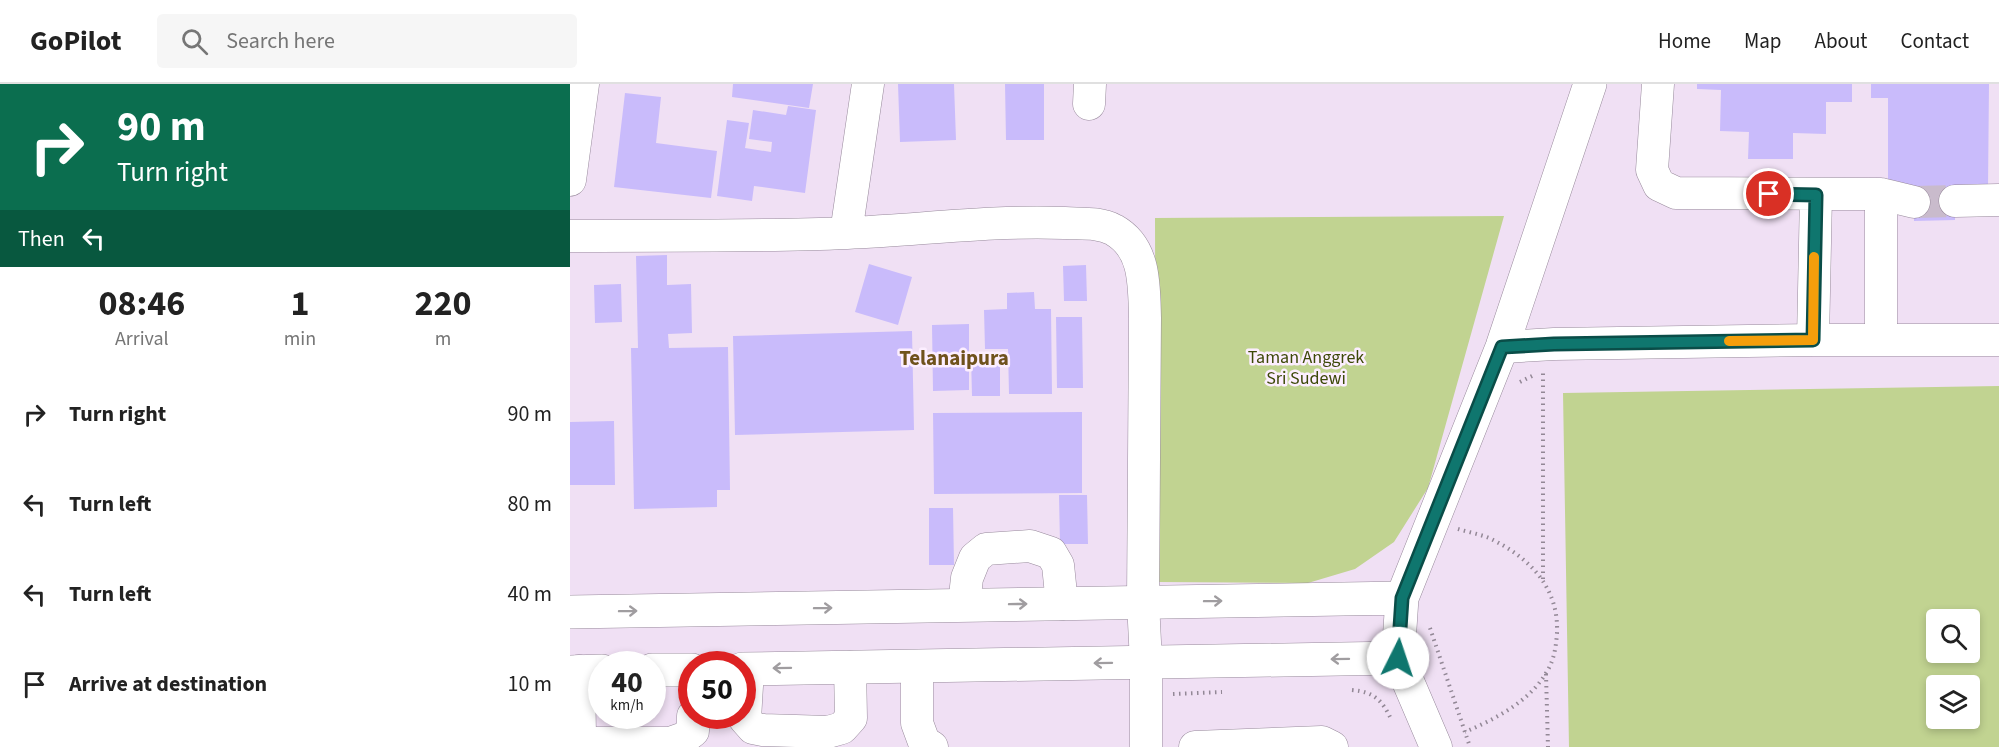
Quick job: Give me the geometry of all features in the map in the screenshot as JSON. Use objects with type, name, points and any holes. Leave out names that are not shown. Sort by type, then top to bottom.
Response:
[{"type":"main road","points":[[756,669],[1398,658],[1402,598],[1502,347],[1590,84]]},
{"type":"main road","points":[[570,612],[1402,598]]},
{"type":"street","points":[[570,180],[583,84]]},
{"type":"street","points":[[846,233],[868,84]]},
{"type":"street","points":[[1658,84],[1652,170],[1659,185],[1676,193],[1881,194],[1914,202]]},
{"type":"street","points":[[1881,194],[1881,339]]},
{"type":"street","points":[[1813,340],[1816,195]]},
{"type":"street","points":[[1955,201],[1999,200]]},
{"type":"street","points":[[570,236],[846,233],[1030,222],[1102,224],[1115,230],[1131,244],[1138,254],[1143,280],[1143,602],[1146,747]]},
{"type":"street","points":[[1502,347],[1554,344],[1881,339],[1999,340]]},
{"type":"street","points":[[964,605],[967,578],[975,558],[986,549],[1030,546],[1050,553],[1058,565],[1062,604]]},
{"type":"street","points":[[1398,658],[1436,747]]},
{"type":"street","points":[[917,666],[917,723],[924,742],[932,747]]},
{"type":"street","points":[[756,729],[828,732],[842,728],[851,718],[850,667]]},
{"type":"street","points":[[584,671],[580,736],[591,743],[670,743],[684,738],[693,729]]},
{"type":"street","points":[[1195,747],[1322,742],[1332,747]]},
{"type":"path","points":[[1516,384],[1543,370],[1552,369]]},
{"type":"path","points":[[1543,370],[1543,580]]},
{"type":"path","points":[[1454,528],[1488,538],[1530,565],[1543,580],[1554,601],[1557,621],[1556,649],[1546,673],[1532,690],[1491,721],[1465,732]]},
{"type":"path","points":[[1428,620],[1470,747]]},
{"type":"path","points":[[1546,673],[1548,747]]},
{"type":"path","points":[[1343,688],[1366,691],[1384,704],[1394,726]]},
{"type":"path","points":[[1145,695],[1227,692]]},
{"type":"green space","name":"Taman Anggrek Sri Sudewi","points":[[1504,216],[1428,488],[1394,542],[1355,569],[1308,583],[1156,582],[1155,218]]},
{"type":"green space","points":[[1999,386],[1999,747],[1569,747],[1563,393]]},
{"type":"building","points":[[733,84],[813,84],[809,108],[732,97]]},
{"type":"building","points":[[898,84],[954,84],[956,140],[900,142]]},
{"type":"building","points":[[1005,84],[1044,84],[1044,140],[1006,140]]},
{"type":"building","points":[[1697,84],[1852,84],[1852,102],[1826,102],[1826,134],[1793,133],[1793,159],[1748,159],[1749,132],[1720,131],[1721,90],[1697,89]]},
{"type":"building","points":[[1871,84],[1989,84],[1988,188],[1955,188],[1955,220],[1914,221],[1914,185],[1888,185],[1888,98],[1871,98]]},
{"type":"building","points":[[625,93],[661,97],[656,143],[717,151],[711,198],[614,187]]},
{"type":"building","points":[[788,106],[816,110],[805,193],[754,186],[752,201],[717,196],[727,120],[749,123],[745,148],[771,152],[772,142],[749,139],[753,110],[786,115]]},
{"type":"building","points":[[667,255],[667,285],[691,284],[692,333],[668,334],[669,348],[728,347],[730,490],[717,490],[717,507],[634,509],[631,348],[638,348],[636,256]]},
{"type":"building","points":[[869,264],[912,277],[898,325],[855,312]]},
{"type":"building","points":[[1086,265],[1087,301],[1064,301],[1063,266]]},
{"type":"building","points":[[621,284],[622,322],[595,323],[594,285]]},
{"type":"building","points":[[1034,292],[1035,309],[1051,309],[1052,394],[1009,394],[1008,349],[985,349],[984,310],[1007,309],[1007,293]]},
{"type":"building","points":[[1056,317],[1082,317],[1083,388],[1057,388]]},
{"type":"building","points":[[969,324],[969,390],[933,391],[932,325]]},
{"type":"building","points":[[912,331],[914,430],[735,435],[733,336]]},
{"type":"building","points":[[971,357],[1000,357],[1000,396],[972,396]]},
{"type":"building","points":[[1082,412],[1082,493],[934,494],[933,413]]},
{"type":"building","points":[[614,421],[615,485],[570,485],[570,422]]},
{"type":"building","points":[[1059,495],[1087,495],[1088,544],[1060,544]]},
{"type":"building","points":[[929,508],[953,508],[954,565],[929,565]]},
{"type":"tunnel","points":[[1914,202],[1955,201]]},
{"type":"slow traffic","points":[[1729,341],[1813,340],[1814,257]]},
{"type":"district","name":"Telanaipura","points":[[954,358]]},
{"type":"route","points":[[1398,658],[1402,598],[1502,347],[1554,344],[1813,340],[1816,195],[1769,194]]}]
